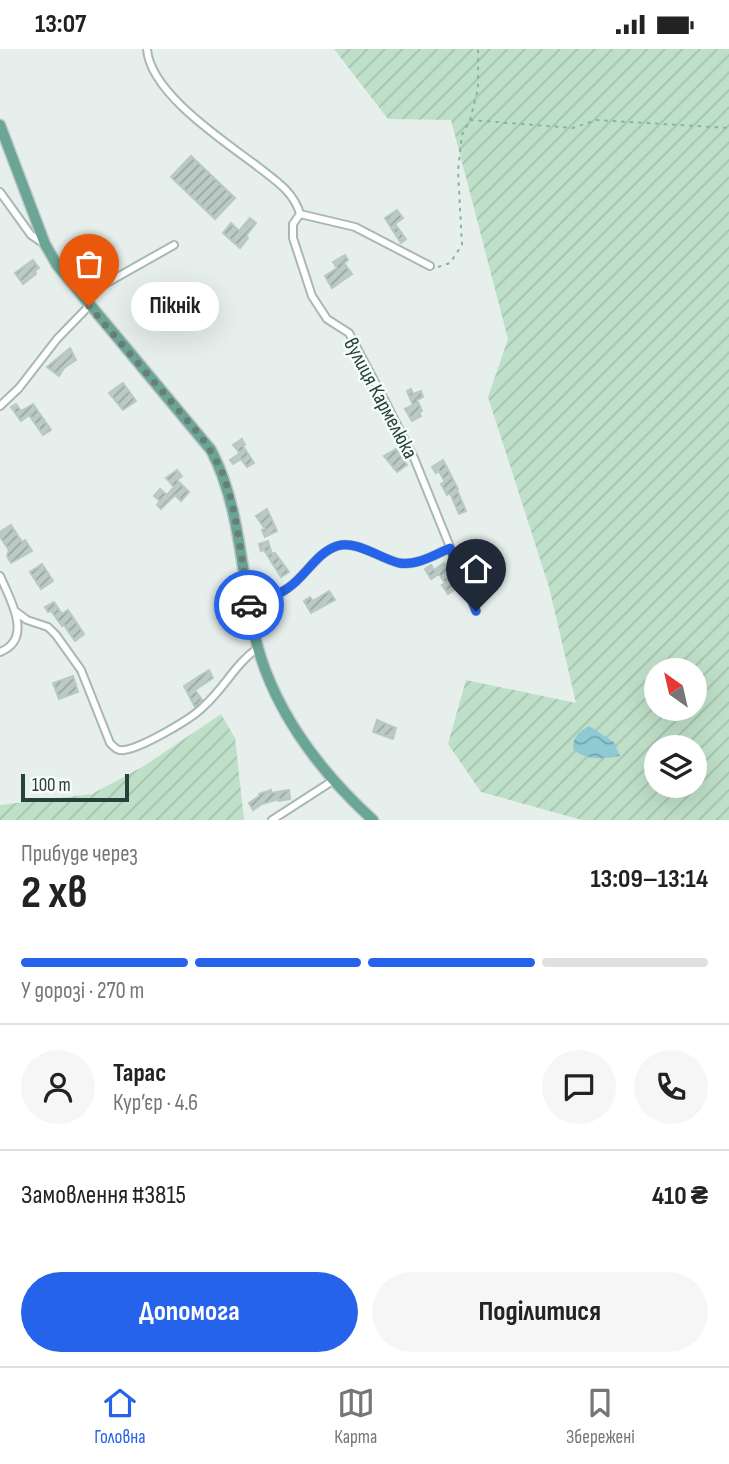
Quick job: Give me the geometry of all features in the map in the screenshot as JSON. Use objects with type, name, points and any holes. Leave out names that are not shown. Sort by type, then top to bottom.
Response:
[{"type":"main road","points":[[0,125],[45,244],[85,302],[211,450],[222,471],[230,500],[249,606],[269,676],[293,728],[334,780],[373,820]]},
{"type":"street","points":[[147,49],[159,80],[194,118],[281,185],[296,201],[300,214],[355,227],[430,266]]},
{"type":"street","points":[[0,191],[31,235],[45,244]]},
{"type":"street","name":"вулиця Кармелюка","points":[[300,214],[293,224],[293,238],[312,296],[327,319],[349,333],[414,458],[476,611]]},
{"type":"street","points":[[0,406],[19,388],[85,302],[174,245]]},
{"type":"street","points":[[249,606],[288,589],[325,552],[339,545],[353,546],[400,563],[422,560],[450,548]]},
{"type":"street","points":[[0,576],[15,611],[17,632],[14,643],[0,652]]},
{"type":"street","points":[[15,611],[27,620],[48,627],[56,635],[81,670],[110,743],[122,750],[141,745],[203,708],[243,658],[259,646]]},
{"type":"street","points":[[272,820],[334,780]]},
{"type":"path","points":[[430,266],[442,267],[450,263],[462,245],[458,171],[462,135],[470,120],[478,89],[478,49]]},
{"type":"path","points":[[470,120],[573,128],[596,120],[628,120],[729,128]]},
{"type":"green space","points":[[334,49],[729,49],[729,820],[582,820],[481,792],[448,744],[466,680],[576,703],[549,587],[488,397],[508,339],[451,120],[388,119]]},
{"type":"green space","points":[[221,714],[235,738],[244,820],[0,820],[0,805],[92,794],[144,766]]},
{"type":"water","points":[[589,726],[614,742],[620,756],[589,757],[573,749],[577,735]]},
{"type":"building","points":[[191,156],[235,198],[215,219],[171,177]]},
{"type":"building","points":[[397,210],[403,218],[395,224],[406,239],[401,243],[385,218]]},
{"type":"building","points":[[250,218],[256,223],[240,248],[223,233],[231,223],[239,231]]},
{"type":"building","points":[[89,254],[91,257],[95,255],[111,274],[101,280],[83,259]]},
{"type":"building","points":[[345,255],[348,260],[344,263],[352,274],[332,288],[325,276],[337,268],[333,262]]},
{"type":"building","points":[[33,260],[39,268],[35,271],[36,274],[23,284],[15,273]]},
{"type":"building","points":[[70,348],[76,360],[64,368],[59,376],[47,367]]},
{"type":"building","points":[[123,383],[136,401],[123,410],[109,393]]},
{"type":"building","points":[[411,389],[413,394],[421,391],[423,397],[417,400],[422,411],[419,413],[421,416],[412,421],[405,409],[413,405],[407,391]]},
{"type":"building","points":[[16,404],[21,411],[33,404],[51,430],[43,435],[29,415],[21,421],[11,407]]},
{"type":"building","points":[[242,439],[245,445],[243,446],[254,463],[247,467],[241,459],[233,464],[230,460],[240,453],[233,445]]},
{"type":"building","points":[[396,449],[407,465],[397,472],[384,456]]},
{"type":"building","points":[[443,460],[466,511],[459,514],[450,493],[447,495],[441,484],[445,482],[439,471],[436,473],[432,467]]},
{"type":"building","points":[[177,470],[182,476],[177,480],[189,492],[181,501],[175,495],[161,509],[157,505],[160,501],[154,496],[160,489],[167,495],[174,487],[166,478]]},
{"type":"building","points":[[267,509],[277,531],[265,537],[262,530],[265,529],[256,516]]},
{"type":"building","points":[[11,525],[22,542],[25,540],[32,551],[11,563],[7,556],[9,550],[0,537],[0,532]]},
{"type":"building","points":[[268,541],[272,554],[275,553],[289,572],[281,577],[264,550],[261,551],[259,544]]},
{"type":"building","points":[[444,563],[457,588],[448,594],[439,574],[431,579],[425,569],[431,565],[434,570]]},
{"type":"building","points":[[42,564],[53,581],[41,589],[30,572]]},
{"type":"building","points":[[329,591],[335,600],[311,613],[304,601],[310,597],[313,601]]},
{"type":"building","points":[[54,602],[62,614],[68,610],[84,634],[75,641],[64,625],[62,626],[45,607]]},
{"type":"building","points":[[209,670],[213,678],[195,690],[202,700],[195,707],[184,686]]},
{"type":"building","points":[[73,676],[78,692],[59,699],[53,683]]},
{"type":"building","points":[[377,720],[396,728],[393,739],[373,732]]},
{"type":"building","points":[[271,790],[271,793],[289,790],[290,799],[262,804],[253,810],[249,803],[259,794]]},
{"type":"way so far","points":[[89,306],[211,450],[222,471],[230,500],[249,605]]},
{"type":"place","name":"Пікнік","points":[[89,306]]},
{"type":"route","points":[[249,605],[288,589],[325,552],[339,545],[353,546],[400,563],[413,563],[450,548],[476,611]]}]
